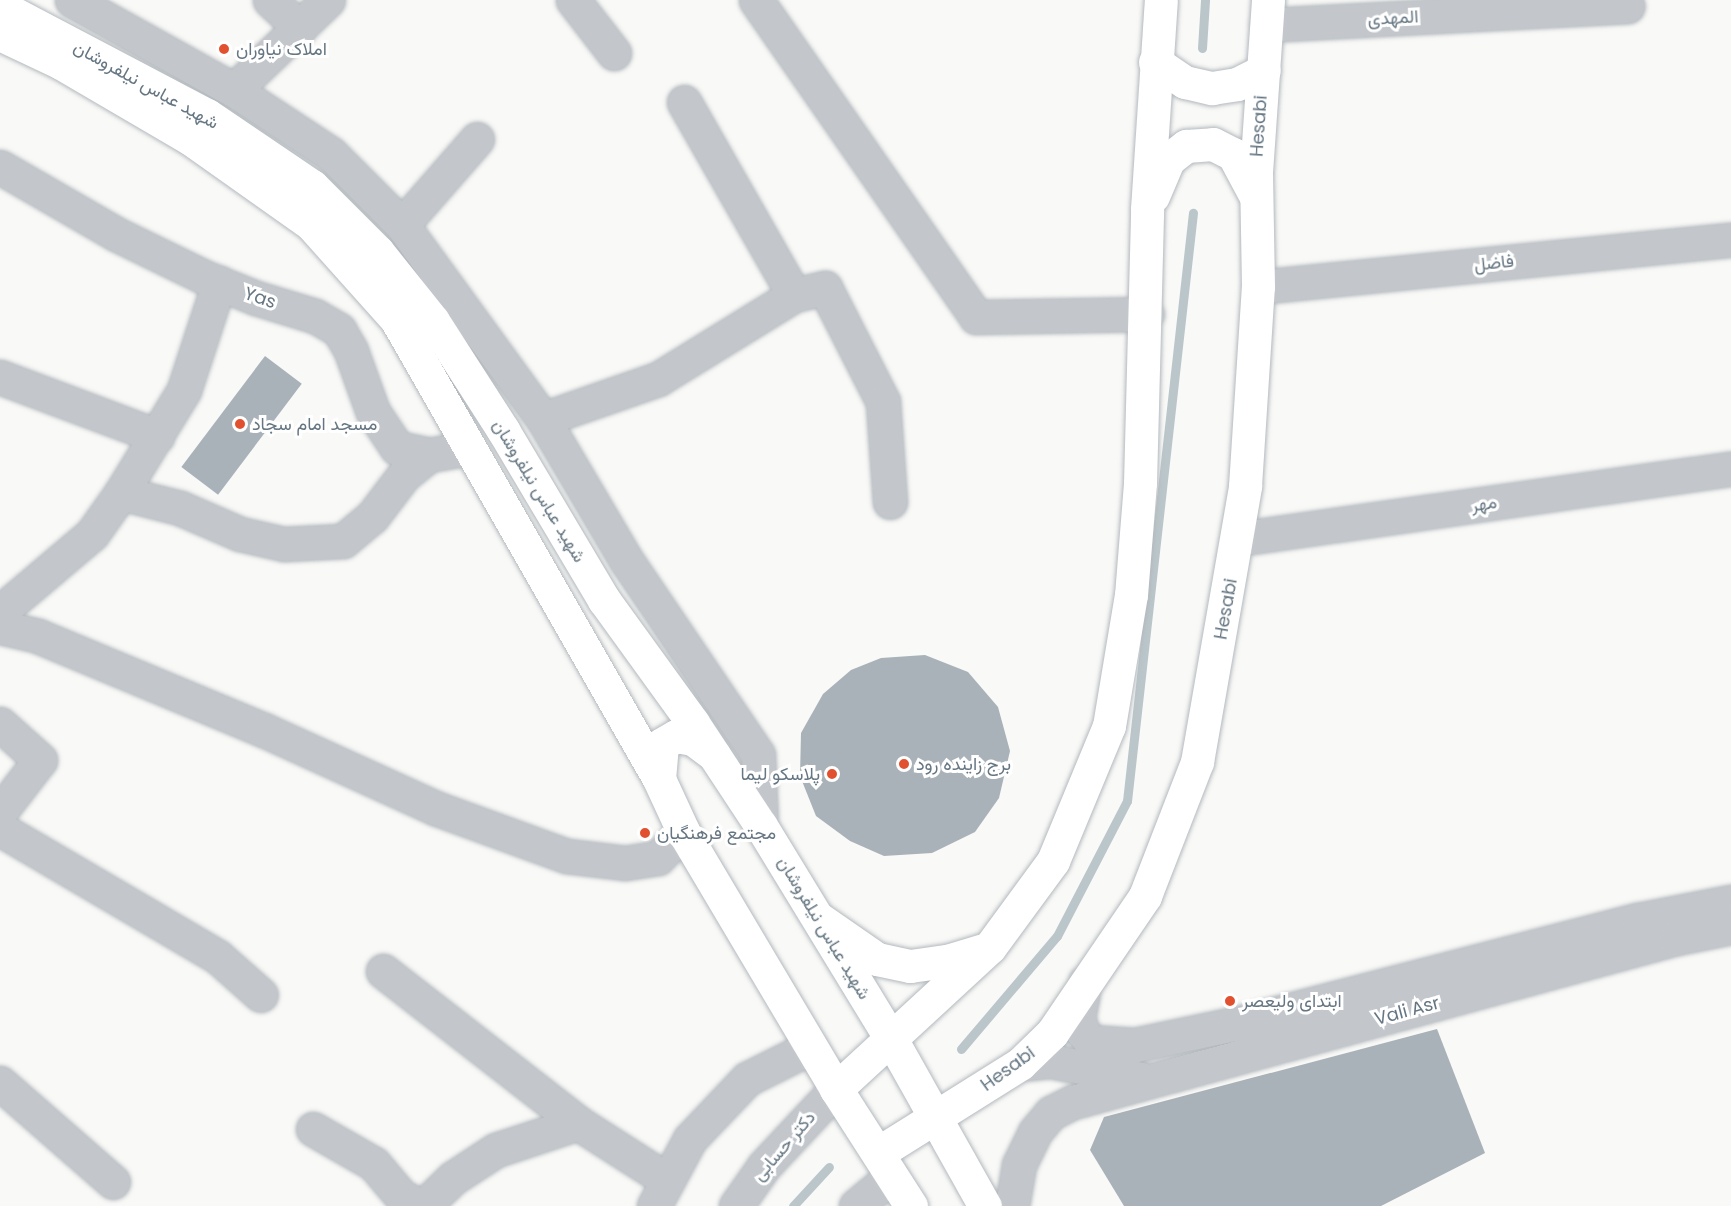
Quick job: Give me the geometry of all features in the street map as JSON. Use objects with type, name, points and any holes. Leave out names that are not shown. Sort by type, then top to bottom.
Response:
[{"type":"main road","points":[[836,1089],[890,1036],[990,947],[1053,861],[1109,726],[1131,595],[1147,314],[1147,209],[1155,62],[1161,0]]},
{"type":"main road","name":"شهید عباس نیلفروشان","points":[[0,6],[207,115],[312,186],[378,252],[433,321],[503,430],[604,600],[715,756],[761,826],[890,1036],[933,1119],[985,1206]]},
{"type":"main road","name":"Hesabi","points":[[885,1165],[933,1119],[1020,1064],[1052,1033],[1144,896],[1197,762],[1245,486],[1258,287],[1255,195],[1267,13]]},
{"type":"main road","name":"شهید عباس نیلفروشان","points":[[0,34],[61,63],[191,139],[311,224],[396,319],[659,779],[683,831],[836,1089],[911,1206]]},
{"type":"main road","points":[[1155,62],[1185,82],[1212,88],[1238,84],[1263,70]]},
{"type":"main road","points":[[1147,209],[1168,160],[1186,146],[1213,144],[1233,154],[1255,195]]},
{"type":"main road","points":[[659,779],[662,744],[676,736],[693,739],[715,756]]},
{"type":"main road","points":[[818,918],[877,959],[910,966],[948,961],[990,947]]},
{"type":"street","points":[[72,0],[234,90],[331,154],[402,225],[543,419],[626,560],[758,755],[761,826]]},
{"type":"street","points":[[270,0],[300,28]]},
{"type":"street","points":[[234,90],[328,0]]},
{"type":"street","points":[[573,0],[614,53]]},
{"type":"street","points":[[756,0],[976,317],[1147,314]]},
{"type":"street","name":"المهدی","points":[[1267,13],[1628,6]]},
{"type":"street","points":[[684,102],[794,295]]},
{"type":"street","points":[[402,225],[477,139]]},
{"type":"street","name":"Yas","points":[[0,167],[116,234],[219,283],[315,316],[339,330],[351,351],[373,412],[397,448],[429,455],[470,448]]},
{"type":"street","name":"فاضل","points":[[1258,287],[1731,240]]},
{"type":"street","points":[[0,612],[92,534],[121,493],[184,390],[219,283]]},
{"type":"street","points":[[543,419],[658,379],[706,346],[794,295],[825,288],[883,402],[890,502]]},
{"type":"street","points":[[0,376],[157,436]]},
{"type":"street","points":[[121,493],[180,508],[240,534],[284,544],[343,541],[372,517],[404,475],[429,455]]},
{"type":"street","name":"مهر","points":[[1237,539],[1731,469]]},
{"type":"street","points":[[0,627],[38,636],[264,730],[435,808],[567,856],[626,864],[658,858],[683,831]]},
{"type":"street","points":[[0,724],[40,759],[0,812]]},
{"type":"street","points":[[0,829],[218,957],[261,995]]},
{"type":"street","name":"Vali Asr","points":[[1085,982],[1078,1017],[1082,1031],[1091,1042],[1135,1045],[1235,1024],[1638,920],[1731,902]]},
{"type":"street","name":"Vali Asr","points":[[1012,1206],[1019,1165],[1035,1132],[1051,1113],[1084,1099],[1665,941],[1731,927]]},
{"type":"street","points":[[383,971],[578,1123],[660,1193],[690,1139],[747,1080],[811,1047]]},
{"type":"street","points":[[1020,1064],[1051,1061],[1126,1078],[1154,1080]]},
{"type":"street","name":"دکتر حسابی","points":[[736,1206],[764,1166],[836,1089]]},
{"type":"street","points":[[6,1100],[113,1182]]},
{"type":"street","points":[[313,1129],[374,1164],[401,1196],[422,1206],[453,1178],[496,1150],[578,1123]]},
{"type":"street","points":[[856,1206],[885,1165]]},
{"type":"building","name":"مسجد امام سجاد","points":[[265,356],[302,384],[218,495],[181,467]]},
{"type":"building","name":"برج زاینده رود","points":[[925,655],[968,672],[998,707],[1010,751],[999,798],[975,832],[932,853],[884,856],[850,841],[816,816],[800,776],[801,733],[823,694],[851,670],[881,658]]},
{"type":"building","points":[[1437,1029],[1485,1153],[1381,1206],[1124,1206],[1090,1150],[1104,1117]]},
{"type":"waterway","points":[[1202,48],[1205,0]]},
{"type":"waterway","points":[[961,1049],[1057,936],[1127,801],[1193,213]]},
{"type":"waterway","points":[[793,1206],[829,1167]]},
{"type":"place","name":"املاک نیاوران","points":[[224,49]]},
{"type":"place","name":"مسجد امام سجاد","points":[[240,424]]},
{"type":"place","name":"برج زاینده رود","points":[[904,764]]},
{"type":"place","name":"پلاسکو لیما","points":[[832,774]]},
{"type":"place","name":"مجتمع فرهنگیان","points":[[645,833]]},
{"type":"place","name":"ابتدای ولیعصر","points":[[1230,1001]]}]
